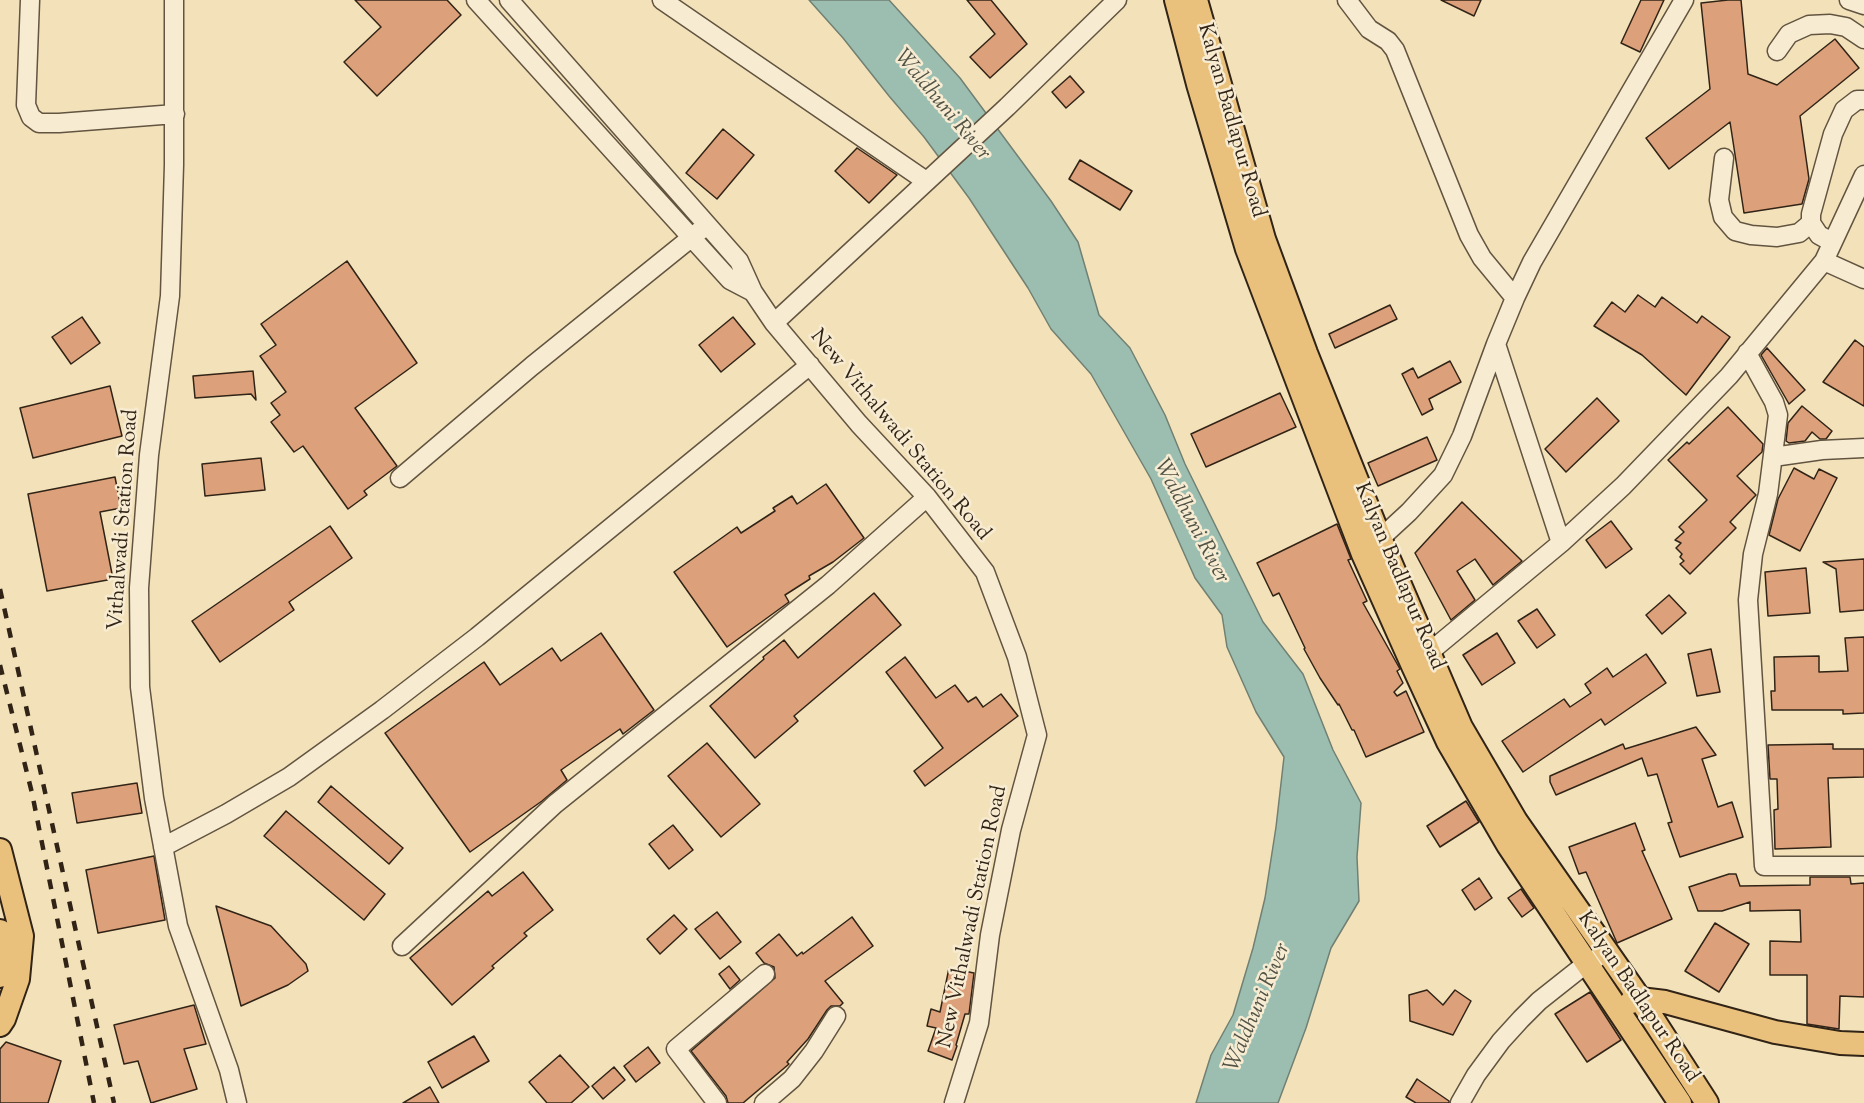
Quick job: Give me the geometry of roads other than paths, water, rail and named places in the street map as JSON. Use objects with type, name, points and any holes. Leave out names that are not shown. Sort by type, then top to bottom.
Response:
[{"type":"main road","name":"Kalyan Badlapur Road","points":[[1176,0],[1197,84],[1247,249],[1363,554],[1421,660]]},
{"type":"main road","name":"Kalyan Badlapur Road","points":[[1196,0],[1264,239],[1306,353],[1380,538],[1448,742],[1508,845],[1597,958],[1640,999],[1707,1103]]},
{"type":"main road","points":[[0,850],[22,936],[18,979],[0,1025]]},
{"type":"main road","points":[[0,931],[2,939],[0,976]]},
{"type":"main road","name":"Kalyan Badlapur Road","points":[[1597,958],[1617,1008],[1680,1103]]},
{"type":"main road","points":[[1617,1008],[1640,999],[1665,1002],[1775,1032],[1840,1043],[1864,1044]]},
{"type":"street","points":[[30,0],[26,105],[31,117],[39,123],[59,123],[174,114]]},
{"type":"street","name":"Vithalwadi Station Road","points":[[174,0],[170,296],[148,455],[139,588],[140,687],[154,798],[178,926],[230,1070],[237,1103]]},
{"type":"street","name":"New Vithalwadi Station Road","points":[[476,0],[730,280],[753,292]]},
{"type":"street","name":"New Vithalwadi Station Road","points":[[509,0],[739,261],[753,292],[774,323],[859,424],[927,497],[985,572],[1017,657],[1037,735],[1011,830],[990,935],[979,1023],[954,1103]]},
{"type":"street","points":[[662,0],[930,177]]},
{"type":"street","points":[[774,323],[1007,107],[1117,0]]},
{"type":"street","points":[[1347,0],[1369,29],[1388,41],[1395,50],[1468,235],[1482,258],[1515,298]]},
{"type":"street","points":[[1363,554],[1409,512],[1443,475],[1462,436],[1496,344],[1532,262],[1684,0]]},
{"type":"street","points":[[1849,0],[1864,5]]},
{"type":"street","points":[[1777,51],[1790,34],[1809,25],[1830,24],[1846,27],[1864,39]]},
{"type":"street","points":[[562,95],[578,78]]},
{"type":"street","points":[[1832,242],[1819,235],[1811,223],[1811,214],[1833,134],[1844,110],[1857,100],[1864,100]]},
{"type":"street","points":[[1724,158],[1719,200],[1723,217],[1735,231],[1777,237],[1798,233],[1811,223]]},
{"type":"street","points":[[1421,660],[1561,543],[1623,486],[1729,376],[1824,261],[1864,175]]},
{"type":"street","points":[[400,478],[532,366],[693,237],[706,224]]},
{"type":"street","points":[[1824,261],[1864,279]]},
{"type":"street","points":[[1496,344],[1561,543]]},
{"type":"street","points":[[1747,353],[1774,402],[1778,415],[1768,494],[1753,554],[1749,600],[1764,866],[1864,866]]},
{"type":"street","points":[[163,847],[289,777],[364,723],[477,638],[810,365]]},
{"type":"street","points":[[1773,457],[1822,450],[1864,448]]},
{"type":"street","points":[[402,946],[555,804],[828,585],[927,497]]},
{"type":"street","points":[[1460,1103],[1476,1075],[1514,1026],[1539,1001],[1597,958]]},
{"type":"street","points":[[717,1103],[675,1049],[765,974]]},
{"type":"street","points":[[764,1103],[792,1079],[814,1051],[836,1016]]},
{"type":"water","name":"Waldhuni River","points":[[809,0],[889,0],[960,78],[1051,201],[1078,242],[1099,315],[1130,348],[1165,415],[1185,464],[1263,622],[1303,674],[1333,750],[1361,803],[1357,857],[1359,901],[1331,948],[1306,1028],[1278,1103],[1196,1103],[1211,1055],[1233,1015],[1253,948],[1265,898],[1284,757],[1256,712],[1227,647],[1222,615],[1195,578],[1151,479],[1091,374],[1051,329],[1028,288],[969,198],[924,137]]},
{"type":"railway","points":[[0,589],[114,1103]]},
{"type":"railway","points":[[0,665],[32,793],[94,1103]]}]
